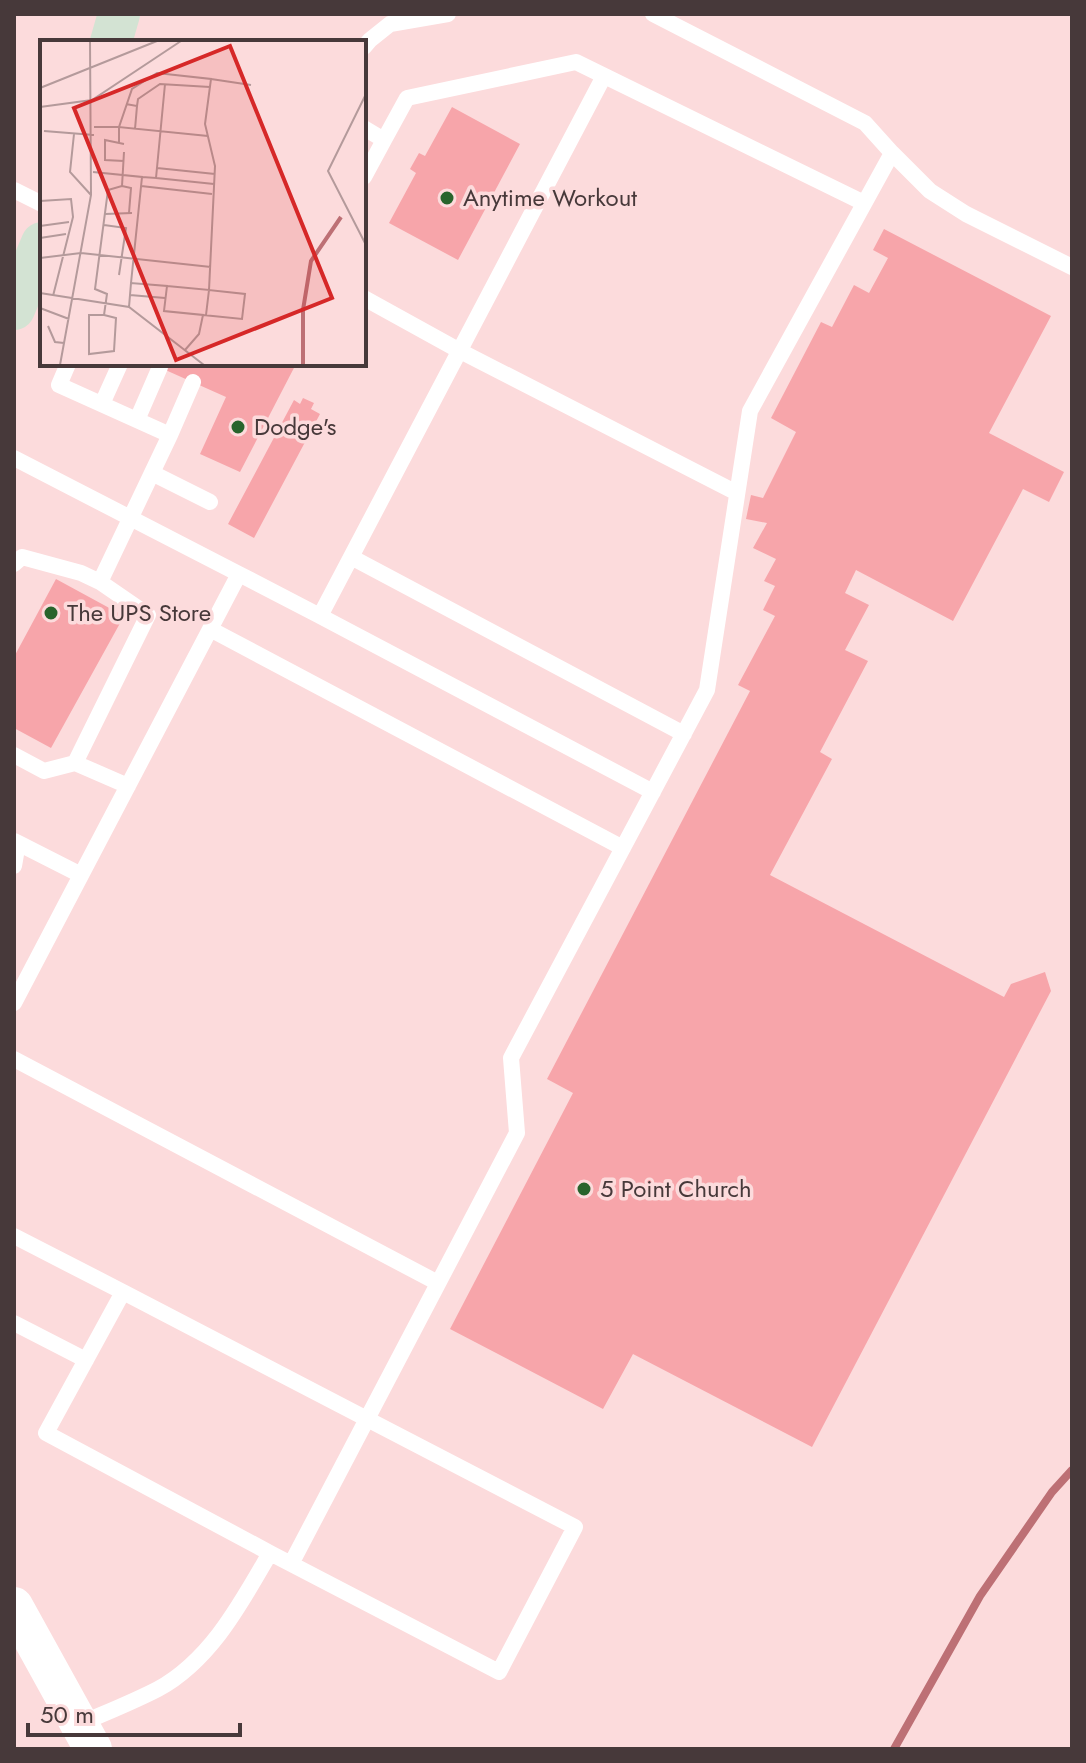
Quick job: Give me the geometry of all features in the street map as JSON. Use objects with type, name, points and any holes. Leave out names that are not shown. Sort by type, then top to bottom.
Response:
[{"type":"main road","points":[[112,40],[119,14]]},
{"type":"main road","points":[[14,309],[40,248]]},
{"type":"street","points":[[14,1606],[86,1737]]},
{"type":"lane","points":[[366,45],[390,24],[448,14]]},
{"type":"lane","points":[[653,14],[865,123],[930,191],[966,214],[1072,267]]},
{"type":"lane","points":[[366,173],[407,98],[576,62],[864,203]]},
{"type":"lane","points":[[320,616],[604,76]]},
{"type":"lane","points":[[366,129],[384,140]]},
{"type":"lane","points":[[291,1564],[517,1133],[511,1058],[707,690],[750,411],[892,153]]},
{"type":"lane","points":[[14,190],[40,203]]},
{"type":"lane","points":[[366,299],[460,351],[737,493]]},
{"type":"lane","points":[[67,366],[59,385],[170,435]]},
{"type":"lane","points":[[102,404],[119,366]]},
{"type":"lane","points":[[137,420],[160,367]]},
{"type":"lane","points":[[100,582],[193,382]]},
{"type":"lane","points":[[14,458],[653,792]]},
{"type":"lane","points":[[152,473],[210,502]]},
{"type":"lane","points":[[14,564],[22,557],[81,573],[100,582],[148,615],[75,763]]},
{"type":"lane","points":[[351,557],[684,734]]},
{"type":"lane","points":[[14,1003],[239,574]]},
{"type":"lane","points":[[210,629],[623,848]]},
{"type":"lane","points":[[14,755],[44,771],[75,763],[128,786]]},
{"type":"lane","points":[[14,866],[16,842],[81,875]]},
{"type":"lane","points":[[14,1059],[438,1283]]},
{"type":"lane","points":[[14,1236],[123,1292],[575,1527],[499,1672],[46,1433],[123,1292]]},
{"type":"lane","points":[[14,1323],[86,1360]]},
{"type":"lane","points":[[86,1737],[198,1659],[237,1610],[270,1553]]},
{"type":"building","name":"Anytime Workout","points":[[452,107],[520,144],[458,260],[389,223],[416,173],[410,169],[419,153],[425,156]]},
{"type":"building","points":[[884,229],[1051,316],[989,433],[1064,472],[1049,502],[1023,489],[953,621],[856,570],[845,593],[869,605],[845,650],[868,661],[820,752],[832,759],[770,875],[1004,997],[1011,984],[1045,972],[1051,991],[812,1447],[633,1354],[603,1409],[450,1329],[573,1093],[547,1079],[750,691],[738,685],[775,616],[763,610],[775,586],[764,581],[776,559],[753,548],[767,523],[746,519],[751,495],[763,498],[796,432],[771,418],[821,322],[832,327],[854,285],[869,293],[888,258],[873,250]]},
{"type":"building","name":"Dodge's","points":[[156,366],[295,366],[240,472],[200,454],[226,397]]},
{"type":"building","points":[[303,398],[314,403],[311,409],[320,414],[254,538],[228,524],[294,400],[300,404]]},
{"type":"building","points":[[56,579],[124,616],[51,748],[14,728],[14,657]]},
{"type":"waterway","points":[[894,1749],[980,1596],[1052,1492],[1072,1470]]},
{"type":"place","name":"Anytime Workout","points":[[447,198]]},
{"type":"place","name":"Dodge's","points":[[238,427]]},
{"type":"place","name":"The UPS Store","points":[[51,613]]},
{"type":"place","name":"5 Point Church","points":[[584,1189]]}]
